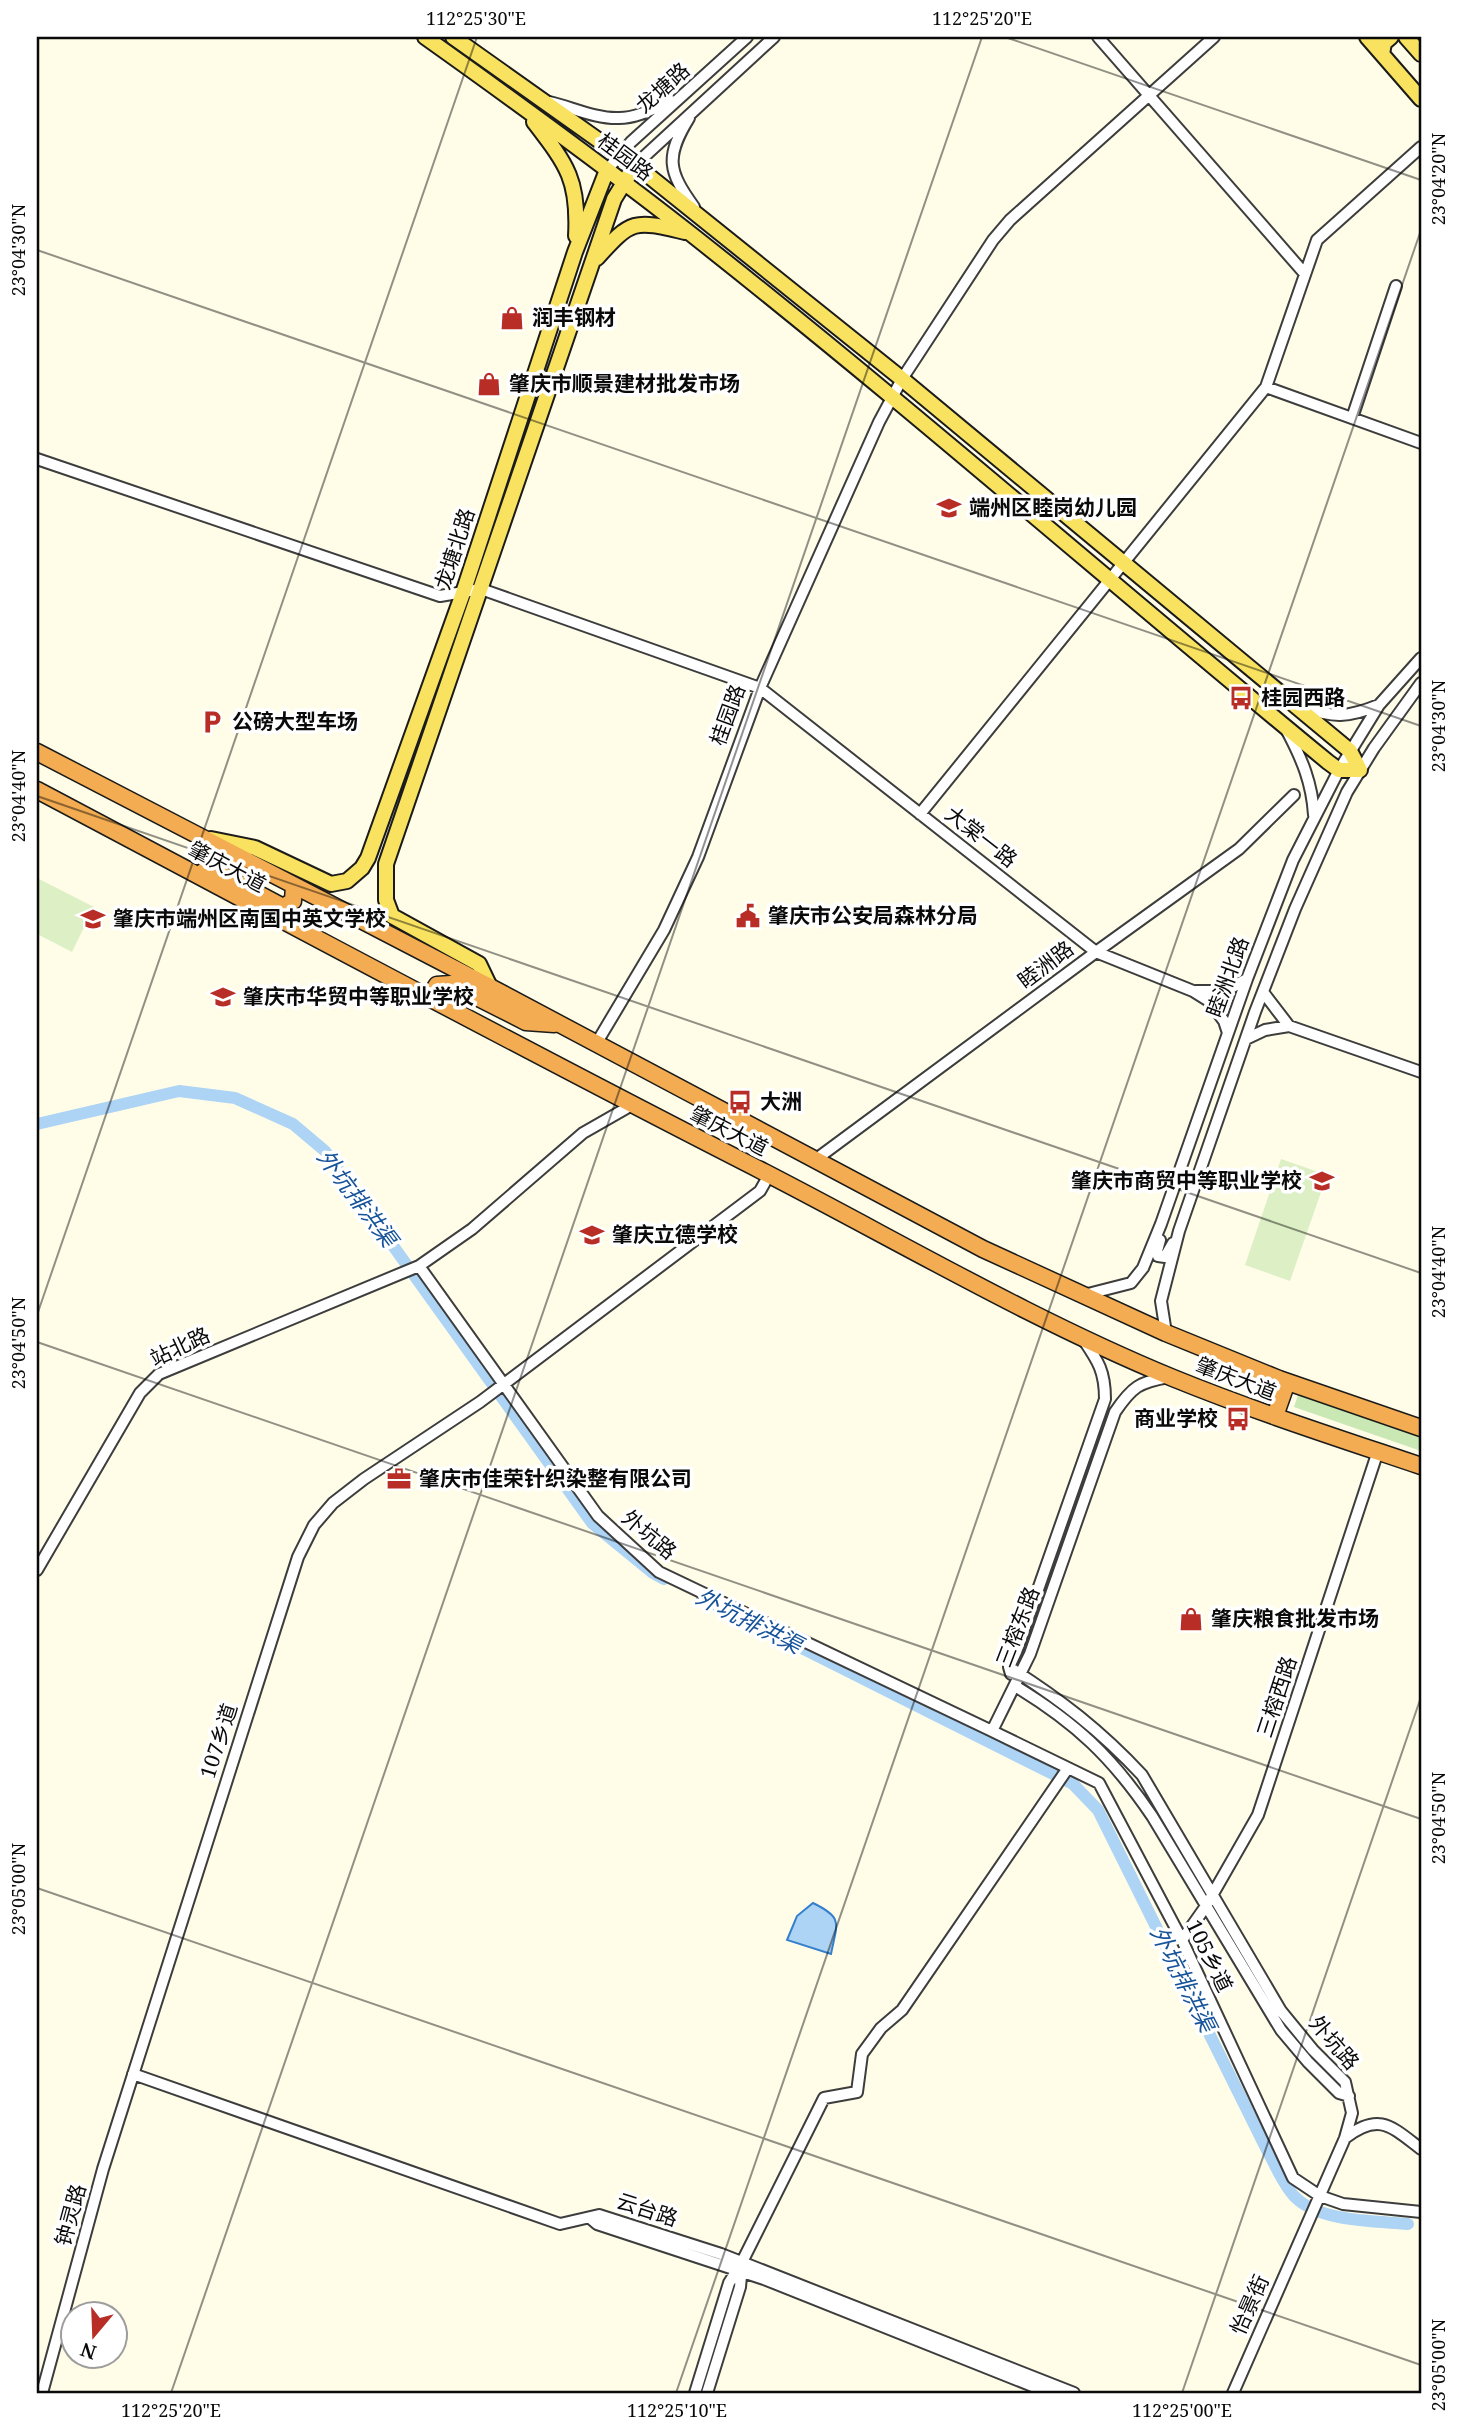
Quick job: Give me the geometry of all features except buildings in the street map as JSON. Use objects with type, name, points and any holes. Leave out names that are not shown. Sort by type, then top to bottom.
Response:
[{"type":"highway","name":"肇庆大道","points":[[37,752],[490,987],[983,1249],[1166,1333],[1287,1382],[1421,1429]]},
{"type":"highway","name":"肇庆大道","points":[[37,790],[632,1105],[1080,1336],[1171,1377],[1421,1466]]},
{"type":"highway","points":[[184,868],[219,873],[283,906],[293,901],[294,886]]},
{"type":"highway","points":[[429,997],[437,985],[451,984],[526,1022],[559,1024]]},
{"type":"highway","points":[[1275,1416],[1287,1382]]},
{"type":"main road","name":"桂园路","points":[[425,37],[521,105],[690,233],[893,397],[1339,770]]},
{"type":"main road","points":[[453,37],[635,165],[902,379],[1350,751],[1360,770],[1339,770]]},
{"type":"main road","points":[[1367,37],[1421,99]]},
{"type":"main road","points":[[1382,54],[1384,43],[1391,37]]},
{"type":"main road","points":[[1406,37],[1421,54]]},
{"type":"main road","points":[[521,105],[564,162],[572,179],[577,215],[575,252]]},
{"type":"main road","name":"龙塘北路","points":[[490,987],[479,964],[392,916],[386,901],[386,864],[614,199],[635,165]]},
{"type":"main road","points":[[575,252],[607,170]]},
{"type":"main road","points":[[592,264],[622,231],[632,225],[650,225],[690,233]]},
{"type":"main road","name":"龙塘北路","points":[[196,836],[256,848],[331,884],[347,881],[362,868],[368,858],[463,593],[575,252]]},
{"type":"street","name":"龙塘路","points":[[607,170],[619,154],[747,37]]},
{"type":"street","points":[[635,165],[774,37]]},
{"type":"street","points":[[1098,37],[1305,274]]},
{"type":"street","name":"桂园路","points":[[596,1044],[664,930],[698,857],[760,688],[857,471],[902,379],[993,240],[1010,220],[1214,37]]},
{"type":"street","points":[[538,99],[619,118],[646,112],[680,97]]},
{"type":"street","points":[[696,107],[677,139],[671,162],[679,186],[701,218]]},
{"type":"street","points":[[920,814],[1266,387],[1317,240],[1421,147]]},
{"type":"street","points":[[1352,418],[1396,286]]},
{"type":"street","points":[[1266,387],[1421,443]]},
{"type":"street","points":[[37,459],[440,596],[481,589]]},
{"type":"street","name":"大棠一路","points":[[481,589],[760,688],[1096,952],[1193,991]]},
{"type":"street","name":"睦洲北路","points":[[1082,1295],[1130,1283],[1143,1268],[1278,896],[1314,816],[1350,751],[1380,705],[1421,658]]},
{"type":"street","name":"睦洲北路","points":[[1166,1333],[1161,1301],[1179,1231],[1263,992],[1314,862],[1360,770],[1420,689]]},
{"type":"street","points":[[1296,705],[1336,716],[1347,716],[1380,705]]},
{"type":"street","points":[[1284,726],[1303,760],[1310,780],[1314,816]]},
{"type":"street","name":"睦洲路","points":[[815,1160],[1239,849],[1294,795]]},
{"type":"street","points":[[1193,991],[1225,991],[1247,979]]},
{"type":"street","points":[[1193,991],[1209,1001],[1218,1012],[1228,1033]]},
{"type":"street","points":[[1263,992],[1289,1026]]},
{"type":"street","points":[[1246,1039],[1265,1030],[1289,1026],[1421,1072]]},
{"type":"street","points":[[419,1266],[472,1229],[583,1133],[632,1105]]},
{"type":"street","name":"107乡道","points":[[103,2169],[298,1557],[314,1525],[333,1503],[364,1479],[504,1385],[760,1191],[769,1175]]},
{"type":"street","points":[[1161,1224],[1163,1231],[1158,1256],[1165,1257],[1179,1231]]},
{"type":"street","name":"站北路","points":[[37,1570],[140,1393],[159,1374],[419,1266]]},
{"type":"street","name":"外坑路","points":[[419,1266],[598,1516],[659,1572],[992,1731]]},
{"type":"street","name":"三榕东路","points":[[1015,1686],[1009,1667],[1105,1399],[1105,1380],[1100,1362],[1080,1336]]},
{"type":"street","name":"三榕东路","points":[[1015,1686],[1030,1654],[1115,1412],[1128,1392],[1145,1381],[1171,1377]]},
{"type":"street","name":"三榕西路","points":[[1182,1940],[1206,1906],[1258,1815],[1378,1451]]},
{"type":"street","name":"外坑路","points":[[1009,1667],[1085,1719],[1142,1775],[1281,2011],[1313,2050],[1345,2082],[1349,2096]]},
{"type":"street","points":[[992,1731],[1015,1686]]},
{"type":"street","name":"外坑路","points":[[1015,1686],[1053,1709],[1077,1728],[1129,1782],[1281,2029],[1308,2062],[1339,2093],[1349,2096]]},
{"type":"street","name":"105乡道","points":[[992,1731],[1099,1783],[1182,1940],[1293,2178],[1320,2196],[1343,2204],[1421,2212]]},
{"type":"street","points":[[695,2393],[729,2283],[740,2267],[824,2098],[857,2092],[863,2054],[881,2028],[902,2010],[1068,1769]]},
{"type":"street","name":"云台路","points":[[134,2074],[560,2224],[590,2218],[597,2224],[740,2267],[1074,2393]]},
{"type":"street","name":"怡景街","points":[[1233,2393],[1345,2138],[1352,2113],[1349,2096]]},
{"type":"street","points":[[1345,2138],[1361,2126],[1379,2123],[1399,2132],[1421,2148]]},
{"type":"street","name":"钟灵路","points":[[42,2393],[103,2169]]},
{"type":"street","points":[[707,2393],[740,2287],[740,2267]]},
{"type":"street","name":"云台路","points":[[740,2267],[1050,2393]]},
{"type":"green space","points":[[37,878],[94,907],[72,952],[37,934]]},
{"type":"green space","points":[[1281,1159],[1327,1175],[1290,1281],[1245,1265]]},
{"type":"green space","points":[[1299,1392],[1421,1434],[1421,1451],[1294,1407]]},
{"type":"water","points":[[813,1903],[830,1913],[836,1923],[831,1954],[787,1940],[797,1916]]},
{"type":"waterway","name":"外坑排洪渠","points":[[37,1124],[179,1091],[235,1098],[293,1124],[325,1151],[592,1523],[664,1579]]},
{"type":"waterway","name":"外坑排洪渠","points":[[702,1598],[1073,1784],[1098,1810],[1267,2150],[1291,2192],[1306,2205],[1333,2216],[1408,2224]]},
{"type":"place","name":"润丰钢材","points":[[512,318]]},
{"type":"place","name":"肇庆市顺景建材批发市场","points":[[489,384]]},
{"type":"place","name":"端州区睦岗幼儿园","points":[[949,508]]},
{"type":"place","name":"桂园西路","points":[[1241,698]]},
{"type":"place","name":"公磅大型车场","points":[[212,722]]},
{"type":"place","name":"肇庆市公安局森林分局","points":[[748,916]]},
{"type":"place","name":"肇庆市端州区南国中英文学校","points":[[93,919]]},
{"type":"place","name":"肇庆市华贸中等职业学校","points":[[223,997]]},
{"type":"place","name":"大洲","points":[[740,1102]]},
{"type":"place","name":"肇庆市商贸中等职业学校","points":[[1322,1181]]},
{"type":"place","name":"肇庆立德学校","points":[[592,1235]]},
{"type":"place","name":"商业学校","points":[[1238,1419]]},
{"type":"place","name":"肇庆市佳荣针织染整有限公司","points":[[399,1479]]},
{"type":"place","name":"肇庆粮食批发市场","points":[[1191,1619]]}]
